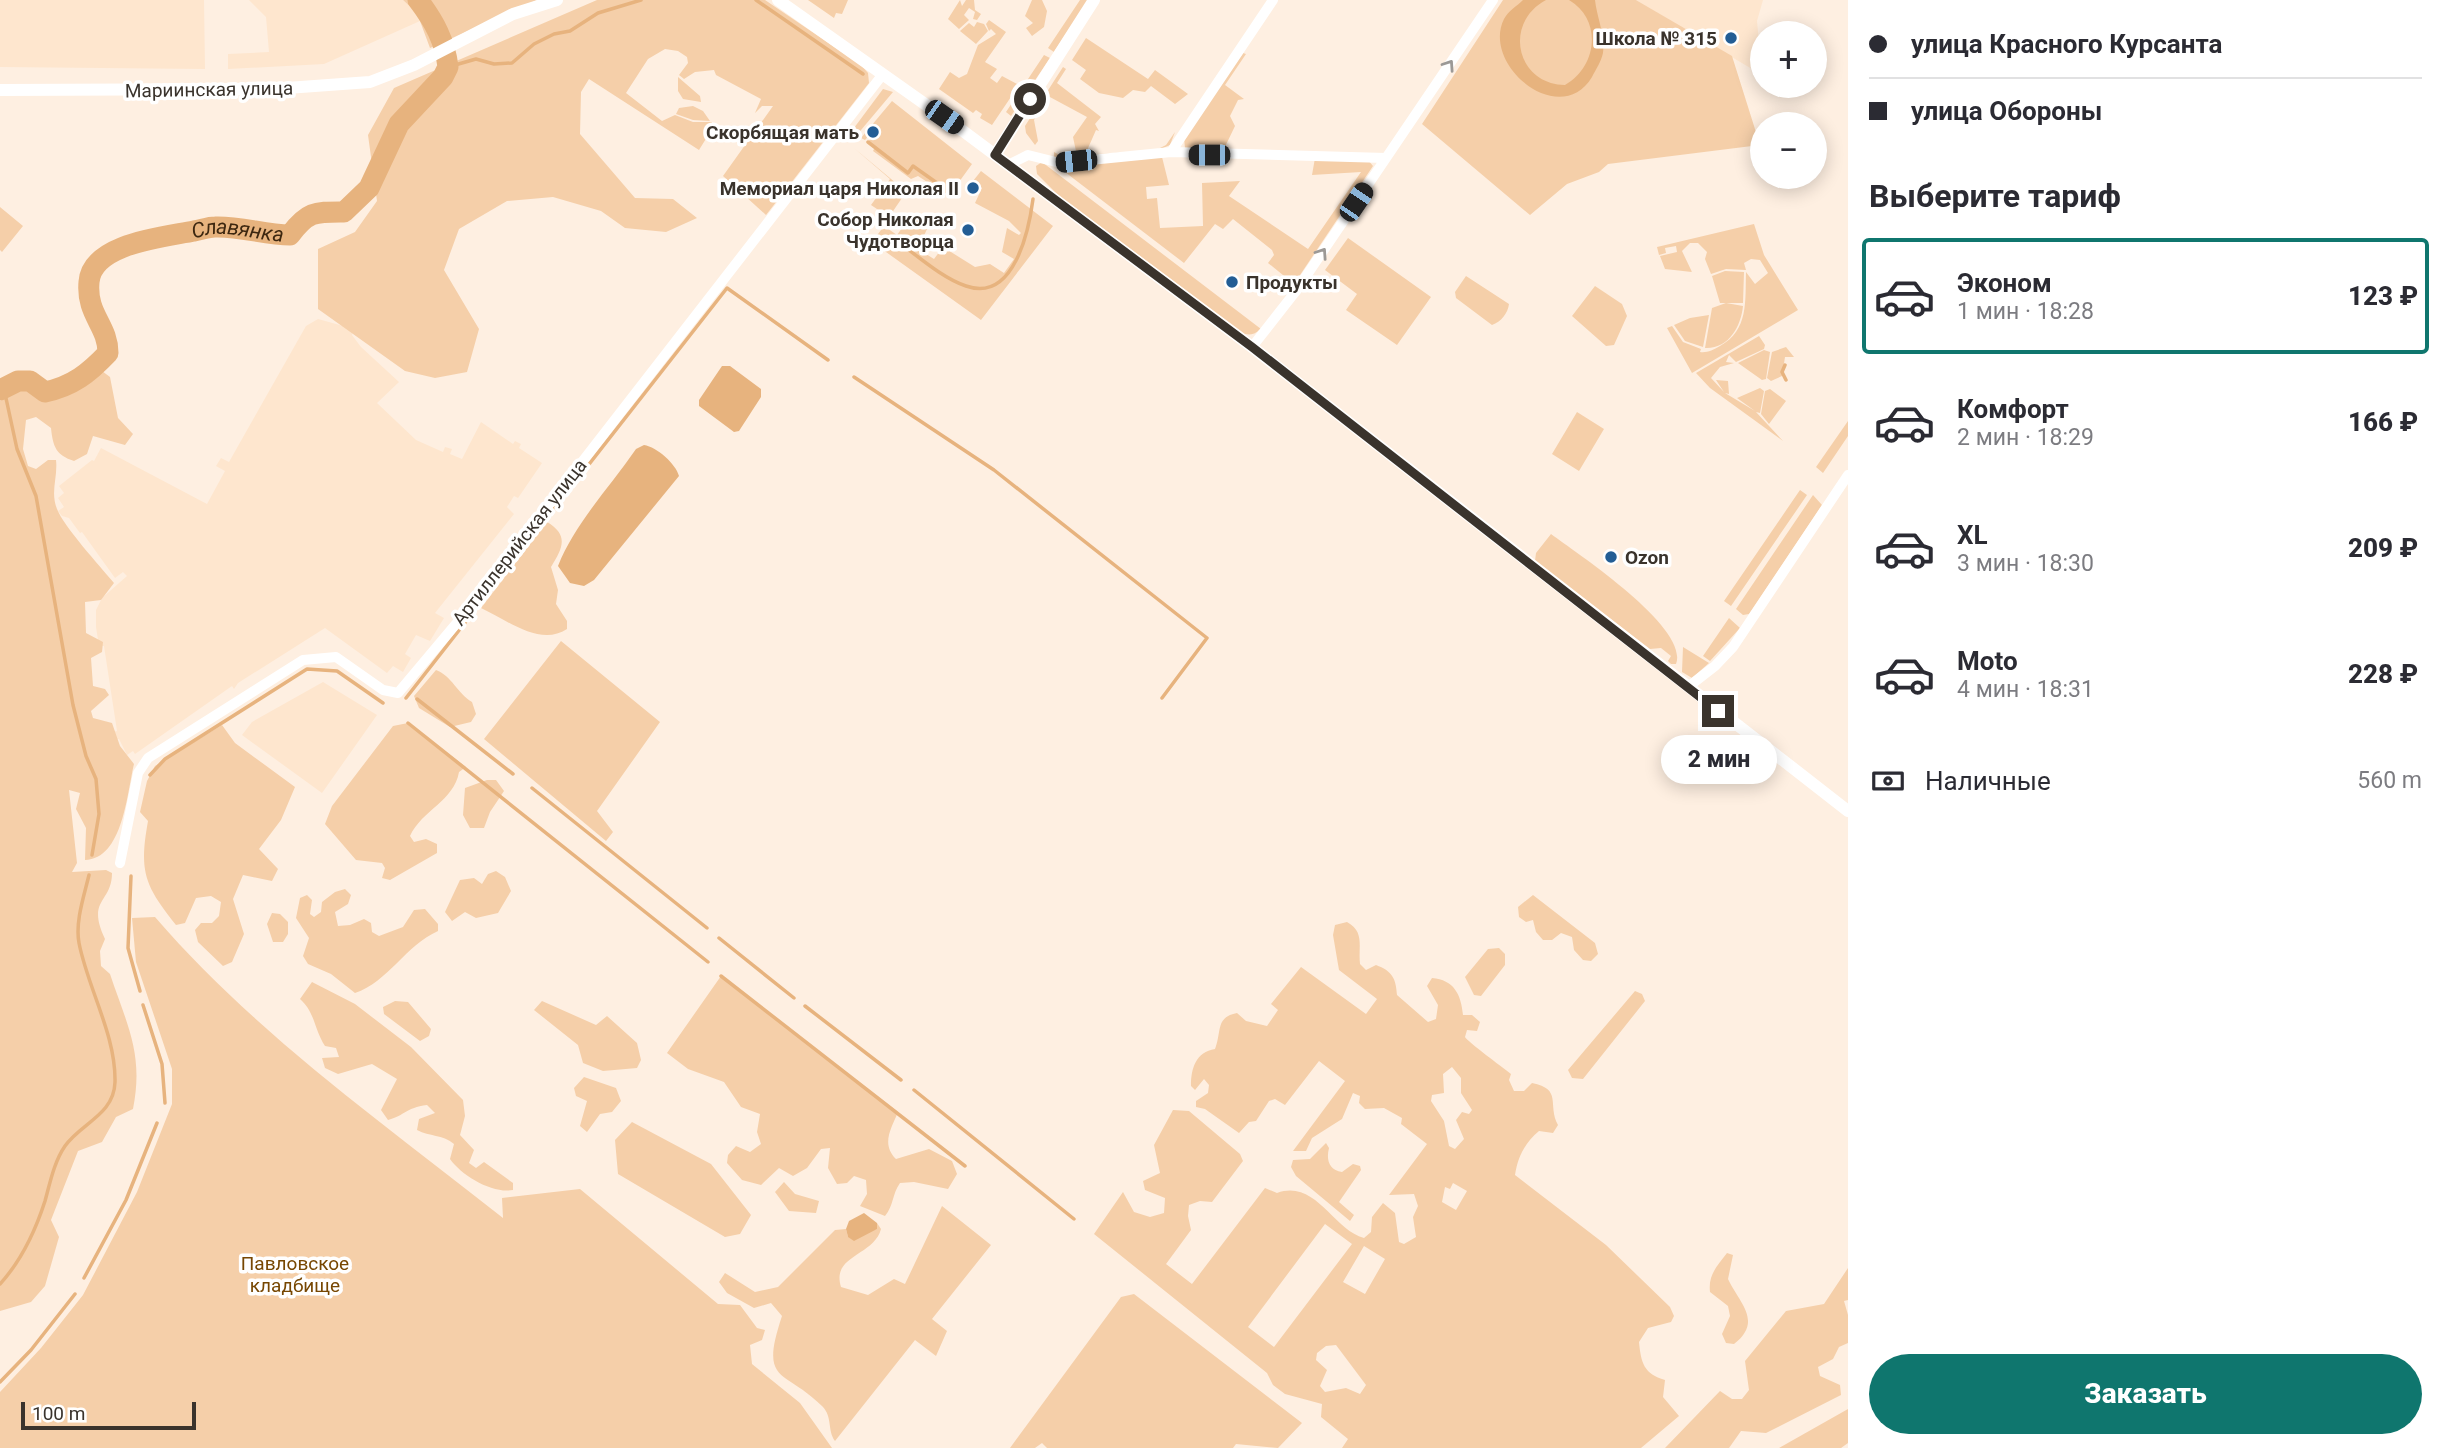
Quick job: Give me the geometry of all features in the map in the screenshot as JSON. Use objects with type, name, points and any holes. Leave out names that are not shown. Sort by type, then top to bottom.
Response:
[{"type":"street","name":"Мариинская улица","points":[[0,90],[324,88],[370,82],[414,65],[513,14],[557,0]]},
{"type":"street","points":[[778,0],[995,155],[1252,347],[1848,811]]},
{"type":"street","points":[[995,155],[1094,0]]},
{"type":"street","points":[[1171,152],[1273,0]]},
{"type":"street","points":[[1252,347],[1296,291],[1493,0]]},
{"type":"street","name":"Артиллерийская улица","points":[[120,863],[138,773],[148,758],[303,660],[336,657],[383,690],[398,692],[461,618],[883,74]]},
{"type":"street","points":[[1008,165],[1028,155],[1060,163],[1171,152],[1386,158]]},
{"type":"street","points":[[1688,687],[1715,666],[1732,646],[1848,475]]},
{"type":"shaded area","points":[[0,0],[204,0],[205,69],[0,67]]},
{"type":"shaded area","points":[[249,0],[403,0],[417,12],[420,21],[324,64],[228,69],[228,54],[269,52],[266,17]]},
{"type":"shaded area","points":[[1523,0],[1546,0],[1532,10],[1524,23],[1520,37],[1526,64],[1535,75],[1548,82],[1565,85],[1584,67],[1592,43],[1587,19],[1569,0],[1595,0],[1603,53],[1592,77],[1578,92],[1562,97],[1544,94],[1527,85],[1513,72],[1504,55],[1500,37],[1504,19]]},
{"type":"shaded area","name":"Школа № 315","points":[[1636,0],[1763,0],[1757,21],[1750,21],[1750,68]]},
{"type":"shaded area","points":[[318,319],[354,329],[352,335],[361,347],[399,382],[377,403],[416,440],[443,452],[445,447],[452,449],[450,454],[462,459],[481,422],[513,444],[515,441],[521,444],[519,448],[542,463],[518,498],[514,496],[507,507],[514,514],[435,613],[444,618],[430,641],[416,635],[405,654],[411,658],[403,672],[393,666],[387,673],[325,628],[238,683],[234,689],[232,686],[135,754],[133,751],[127,755],[119,739],[106,741],[105,734],[117,731],[104,646],[99,646],[96,610],[102,598],[127,576],[123,572],[115,578],[82,532],[58,511],[64,507],[58,498],[64,493],[59,486],[94,461],[101,448],[207,504],[225,471],[216,466],[221,458],[229,462],[306,326]]},
{"type":"shaded area","points":[[722,366],[730,366],[761,389],[761,397],[739,431],[734,432],[699,406],[699,400]]},
{"type":"shaded area","points":[[644,445],[665,457],[679,476],[594,580],[584,586],[570,583],[558,566],[565,550],[583,520],[636,449]]},
{"type":"shaded area","points":[[323,682],[377,715],[322,793],[242,735],[252,722]]},
{"type":"shaded area","points":[[864,1213],[877,1223],[877,1229],[854,1241],[848,1237],[846,1229],[849,1221]]},
{"type":"green space","points":[[403,0],[537,0],[430,48],[417,13]]},
{"type":"green space","points":[[597,0],[765,0],[861,65],[868,73],[869,83],[766,215],[723,176],[773,106],[762,106],[755,113],[761,99],[716,75],[714,70],[695,72],[684,79],[679,75],[688,63],[687,57],[678,51],[665,49],[648,59],[626,93],[662,121],[675,115],[693,122],[712,122],[712,129],[699,150],[589,79],[581,92],[580,134],[635,198],[673,199],[697,218],[666,232],[625,228],[601,211],[553,197],[507,201],[459,229],[444,270],[479,329],[467,372],[435,378],[405,371],[318,309],[318,249],[355,232],[377,201],[368,135],[394,88]]},
{"type":"green space","points":[[808,0],[848,0],[842,14],[836,13],[834,18]]},
{"type":"green space","points":[[960,0],[962,6],[966,0],[974,0],[975,10],[981,14],[977,20],[973,19],[975,12],[969,8],[964,15],[969,20],[959,29],[948,19]]},
{"type":"green space","points":[[1032,0],[1042,0],[1047,11],[1044,27],[1032,36],[1026,28],[1033,23],[1025,16]]},
{"type":"green space","points":[[1080,0],[1088,0],[1054,52],[1048,48]]},
{"type":"green space","points":[[1503,0],[1636,0],[1732,56],[1750,113],[1750,146],[1608,164],[1599,172],[1567,184],[1530,215],[1422,124]]},
{"type":"green space","points":[[989,20],[1006,32],[985,62],[997,69],[990,78],[997,83],[1002,76],[1019,85],[992,125],[980,118],[982,114],[976,110],[973,113],[939,89],[950,72],[959,78],[967,74],[978,45],[996,34],[991,29],[989,31],[986,24]]},
{"type":"green space","points":[[977,22],[984,24],[988,31],[976,44],[960,31],[969,23],[974,27]]},
{"type":"green space","points":[[1086,38],[1148,79],[1155,70],[1188,94],[1175,104],[1151,86],[1145,92],[1133,90],[1123,98],[1099,93],[1080,79],[1086,70],[1072,60]]},
{"type":"green space","points":[[1243,53],[1246,54],[1225,85],[1244,99],[1238,100],[1230,116],[1235,126],[1222,153],[1185,148],[1184,138]]},
{"type":"green space","points":[[1044,55],[1050,58],[1011,116],[1006,112]]},
{"type":"green space","points":[[1063,67],[1066,69],[1057,83],[1101,117],[1095,124],[1099,131],[1096,130],[1085,155],[1156,150],[1166,145],[1175,132],[1170,145],[1156,151],[1065,160],[1054,157],[1054,152],[1065,158],[1077,156],[1073,137],[1087,117],[1048,96],[1034,120],[1038,141],[1035,145],[1026,133],[1025,126]]},
{"type":"green space","points":[[678,77],[700,96],[701,102],[683,99],[678,91]]},
{"type":"green space","points":[[883,89],[893,92],[856,136],[851,132]]},
{"type":"green space","points":[[892,101],[972,164],[951,193],[944,193],[918,176],[911,179],[873,151],[875,147],[868,142],[875,133],[873,131],[865,140],[861,138]]},
{"type":"green space","points":[[693,106],[703,111],[710,121],[693,120],[676,114],[679,108]]},
{"type":"green space","points":[[854,148],[903,189],[902,198],[889,217],[871,205],[890,179]]},
{"type":"green space","points":[[1162,157],[1169,185],[1146,187],[1147,199],[1157,198],[1160,228],[1203,226],[1202,183],[1240,181],[1229,196],[1308,249],[1361,172],[1312,175],[1315,158],[1368,160],[1373,166],[1294,284],[1268,263],[1274,255],[1272,250],[1233,219],[1223,229],[1215,224],[1184,263],[1061,169],[1061,166]]},
{"type":"green space","points":[[1042,162],[1261,329],[1253,334],[1245,334],[1058,195],[1037,174],[1036,166]]},
{"type":"green space","points":[[981,171],[1053,226],[981,320],[872,242],[884,226],[897,235],[907,221],[916,217],[927,229],[918,249],[934,259],[943,247],[975,267],[990,264],[1004,273],[1014,259],[1002,252],[1007,228],[1019,235],[1021,233],[1009,221],[975,203],[982,188],[973,181]]},
{"type":"green space","points":[[0,207],[23,226],[2,252],[0,250]]},
{"type":"green space","points":[[1754,224],[1764,255],[1798,310],[1692,373],[1667,328],[1672,326],[1683,342],[1701,349],[1700,352],[1708,352],[1729,339],[1741,323],[1745,304],[1746,272],[1755,284],[1768,273],[1760,260],[1751,259],[1744,263],[1746,270],[1726,269],[1711,274],[1705,259],[1707,252],[1698,243],[1690,243],[1682,251],[1692,272],[1665,269],[1660,256],[1677,252],[1676,246],[1665,248],[1666,253],[1659,255],[1657,247]]},
{"type":"green space","points":[[1348,238],[1431,297],[1397,345],[1346,310],[1357,294],[1325,270]]},
{"type":"green space","points":[[1725,271],[1744,272],[1743,303],[1720,303],[1712,276]]},
{"type":"green space","points":[[1466,276],[1509,304],[1506,314],[1498,322],[1492,325],[1456,298],[1455,292]]},
{"type":"green space","points":[[1595,286],[1622,304],[1627,316],[1614,345],[1606,346],[1572,316]]},
{"type":"green space","points":[[1726,303],[1743,306],[1740,321],[1732,335],[1721,345],[1705,348],[1712,308]]},
{"type":"green space","points":[[1709,315],[1703,347],[1685,341],[1674,325],[1690,318]]},
{"type":"green space","points":[[1759,336],[1765,345],[1764,349],[1736,362],[1729,355],[1726,362],[1734,363],[1720,367],[1711,378],[1724,392],[1716,380],[1728,381],[1729,394],[1725,393],[1755,411],[1737,398],[1760,388],[1764,391],[1760,413],[1756,412],[1783,441],[1710,388],[1696,373]]},
{"type":"green space","points":[[1786,347],[1794,357],[1785,357],[1782,376],[1771,381],[1767,378],[1772,352]]},
{"type":"green space","points":[[1764,350],[1770,352],[1766,379],[1762,380],[1738,363]]},
{"type":"green space","points":[[102,371],[110,377],[118,418],[133,434],[125,445],[93,436],[87,454],[74,461],[59,453],[54,445],[51,428],[36,417],[26,420],[23,449],[28,466],[36,469],[48,460],[56,460],[54,497],[57,509],[74,536],[114,583],[101,600],[85,602],[86,633],[103,642],[102,652],[91,658],[93,686],[105,689],[109,695],[91,711],[93,718],[112,723],[120,746],[134,764],[121,822],[108,849],[98,857],[85,860],[86,828],[76,809],[80,793],[69,790],[77,863],[72,872],[106,870],[112,873],[111,883],[101,902],[98,916],[105,939],[100,951],[101,966],[110,974],[128,1025],[135,1056],[136,1089],[133,1109],[116,1117],[102,1142],[78,1151],[51,1220],[59,1237],[45,1286],[31,1302],[0,1311],[0,401],[21,388],[34,392],[64,392]]},
{"type":"green space","points":[[1770,389],[1786,401],[1769,424],[1761,414],[1765,391]]},
{"type":"green space","points":[[1577,412],[1604,429],[1579,471],[1552,454]]},
{"type":"green space","points":[[1848,421],[1848,436],[1823,473],[1816,467]]},
{"type":"green space","points":[[1800,490],[1807,495],[1731,606],[1724,601]]},
{"type":"green space","points":[[1813,495],[1822,505],[1749,614],[1743,615],[1736,609]]},
{"type":"green space","points":[[547,522],[559,532],[562,542],[551,567],[558,590],[556,604],[567,621],[567,629],[546,635],[524,630],[481,608]]},
{"type":"green space","points":[[1551,534],[1606,574],[1650,612],[1666,631],[1676,649],[1676,664],[1668,661],[1671,656],[1661,648],[1650,649],[1535,561],[1536,553]]},
{"type":"green space","points":[[1729,618],[1740,628],[1710,661],[1703,656]]},
{"type":"green space","points":[[561,641],[660,722],[597,811],[613,832],[606,841],[484,739]]},
{"type":"green space","points":[[1683,647],[1709,663],[1692,678],[1682,672]]},
{"type":"green space","points":[[436,670],[446,676],[472,702],[476,714],[471,722],[450,727],[419,708],[414,696]]},
{"type":"green space","points":[[408,723],[466,767],[459,772],[451,791],[422,819],[410,836],[414,842],[426,839],[437,844],[437,853],[390,880],[382,878],[385,868],[382,863],[356,860],[325,824],[332,806],[393,726]]},
{"type":"green space","points":[[222,725],[235,743],[295,787],[281,820],[259,849],[278,869],[272,881],[243,875],[233,899],[244,934],[232,962],[223,966],[198,942],[195,930],[201,923],[212,923],[219,916],[221,902],[211,896],[196,898],[185,923],[176,925],[157,899],[147,877],[144,853],[148,821],[140,812],[147,781],[155,766]]},
{"type":"green space","points":[[487,780],[496,780],[504,791],[490,812],[484,828],[470,828],[463,815],[465,788]]},
{"type":"green space","points":[[496,871],[505,877],[511,891],[498,913],[476,918],[465,912],[452,921],[445,912],[460,880],[474,878],[482,884],[488,874]]},
{"type":"green space","points":[[345,889],[351,895],[348,904],[335,912],[338,926],[350,925],[364,919],[371,923],[372,932],[379,936],[403,927],[414,910],[425,909],[438,924],[438,931],[416,945],[377,981],[355,993],[331,974],[308,964],[303,956],[309,938],[296,918],[300,898],[307,895],[312,900],[310,914],[314,917],[321,912],[322,902],[335,892]]},
{"type":"green space","points":[[1533,895],[1595,943],[1598,954],[1591,961],[1583,960],[1574,950],[1572,937],[1561,933],[1552,940],[1543,940],[1536,932],[1533,920],[1526,922],[1519,917],[1518,907]]},
{"type":"green space","points":[[272,913],[280,914],[288,922],[288,934],[283,942],[273,942],[267,924]]},
{"type":"green space","name":"Павловское кладбище","points":[[155,917],[235,1000],[277,1038],[503,1218],[502,1198],[580,1189],[718,1304],[740,1305],[757,1328],[765,1330],[762,1340],[750,1345],[752,1364],[800,1403],[832,1448],[0,1448],[0,1392],[41,1348],[83,1295],[137,1192],[172,1104],[172,1069],[136,962],[132,918]]},
{"type":"green space","points":[[1347,922],[1353,926],[1360,940],[1360,964],[1366,970],[1376,965],[1386,970],[1396,984],[1397,995],[1428,1022],[1436,1019],[1438,1005],[1427,986],[1432,978],[1451,985],[1458,995],[1463,1015],[1472,1015],[1480,1022],[1477,1031],[1467,1030],[1465,1037],[1511,1074],[1509,1080],[1514,1091],[1524,1091],[1532,1083],[1548,1089],[1551,1094],[1558,1125],[1553,1133],[1539,1131],[1530,1140],[1520,1156],[1515,1175],[1606,1245],[1670,1307],[1674,1316],[1671,1322],[1648,1328],[1639,1342],[1645,1367],[1658,1378],[1665,1380],[1663,1397],[1679,1416],[1641,1448],[1342,1448],[1348,1439],[1321,1417],[1322,1404],[1285,1394],[1273,1385],[1267,1373],[1094,1234],[1123,1192],[1134,1212],[1150,1217],[1164,1213],[1165,1198],[1145,1190],[1143,1181],[1160,1173],[1154,1145],[1173,1110],[1189,1111],[1240,1154],[1243,1161],[1212,1202],[1200,1201],[1189,1205],[1191,1230],[1166,1264],[1192,1284],[1265,1188],[1277,1193],[1303,1193],[1324,1207],[1343,1226],[1364,1238],[1371,1232],[1372,1217],[1383,1203],[1395,1213],[1399,1242],[1404,1244],[1416,1237],[1413,1217],[1418,1206],[1414,1194],[1389,1195],[1427,1144],[1401,1124],[1402,1118],[1384,1108],[1365,1109],[1359,1103],[1360,1096],[1353,1093],[1342,1119],[1312,1138],[1306,1151],[1293,1151],[1345,1081],[1319,1061],[1285,1105],[1275,1099],[1269,1101],[1256,1121],[1249,1122],[1239,1133],[1205,1109],[1196,1107],[1196,1101],[1208,1093],[1209,1085],[1204,1079],[1195,1090],[1191,1086],[1192,1073],[1199,1057],[1215,1049],[1220,1026],[1225,1018],[1237,1013],[1246,1021],[1267,1026],[1278,1010],[1271,1004],[1301,967],[1366,1014],[1377,999],[1339,970],[1333,935],[1335,925]],"holes":[[[1452,1067],[1461,1078],[1461,1093],[1472,1110],[1469,1114],[1462,1112],[1456,1120],[1464,1139],[1455,1149],[1449,1146],[1444,1121],[1431,1101],[1432,1095],[1444,1093],[1443,1074]],[[1453,1183],[1467,1191],[1456,1210],[1442,1202],[1445,1187],[1450,1189]],[[1325,1224],[1352,1244],[1274,1347],[1248,1327]],[[1364,1246],[1385,1259],[1365,1294],[1343,1282]],[[1336,1345],[1366,1385],[1360,1394],[1346,1388],[1325,1392],[1320,1386],[1327,1370],[1316,1360],[1317,1353],[1326,1346]]]},
{"type":"green space","points":[[1499,948],[1505,954],[1505,965],[1481,996],[1474,995],[1465,977],[1488,949]]},
{"type":"green space","points":[[721,976],[898,1112],[888,1142],[896,1159],[929,1149],[952,1161],[957,1174],[948,1189],[914,1182],[900,1183],[885,1216],[860,1206],[867,1194],[866,1180],[854,1176],[847,1183],[837,1184],[828,1168],[830,1148],[821,1149],[807,1168],[793,1176],[779,1168],[761,1185],[742,1180],[727,1163],[728,1155],[736,1146],[750,1152],[761,1144],[757,1132],[760,1114],[741,1107],[724,1082],[688,1069],[667,1053]]},
{"type":"green space","points":[[312,982],[355,1004],[411,1047],[463,1100],[465,1116],[460,1135],[474,1150],[469,1163],[476,1168],[484,1162],[513,1183],[513,1190],[496,1189],[470,1177],[450,1159],[454,1144],[417,1130],[419,1119],[435,1113],[427,1105],[388,1120],[381,1110],[397,1079],[372,1064],[338,1074],[325,1068],[322,1058],[339,1057],[336,1048],[325,1046],[309,1009],[300,999]]},
{"type":"green space","points":[[1635,991],[1642,994],[1645,1001],[1583,1079],[1572,1078],[1568,1070]]},
{"type":"green space","points":[[395,1001],[408,1002],[431,1029],[429,1036],[420,1041],[384,1014],[383,1007]]},
{"type":"green space","points":[[542,1001],[596,1025],[607,1016],[637,1043],[641,1060],[637,1068],[603,1071],[583,1063],[578,1045],[534,1010]]},
{"type":"green space","points":[[584,1077],[616,1088],[621,1101],[612,1112],[600,1114],[587,1132],[580,1126],[587,1101],[576,1096],[574,1088]]},
{"type":"green space","points":[[632,1122],[711,1164],[751,1215],[740,1234],[725,1237],[618,1174],[615,1140]]},
{"type":"green space","points":[[1326,1143],[1331,1167],[1342,1172],[1353,1164],[1360,1166],[1361,1170],[1339,1202],[1354,1215],[1350,1221],[1296,1176],[1291,1167],[1293,1160],[1310,1159]]},
{"type":"green space","points":[[784,1182],[795,1194],[819,1201],[816,1213],[789,1211],[775,1192]]},
{"type":"green space","points":[[942,1206],[991,1245],[932,1319],[947,1331],[936,1356],[915,1340],[835,1441],[822,1406],[779,1373],[775,1365],[773,1354],[782,1316],[771,1303],[754,1308],[727,1293],[719,1282],[725,1273],[755,1292],[778,1287],[835,1230],[846,1229],[848,1237],[877,1229],[877,1223],[881,1229],[877,1238],[842,1268],[841,1287],[868,1295],[894,1279],[905,1284]]},
{"type":"green space","points":[[1727,1253],[1733,1255],[1728,1279],[1743,1304],[1748,1320],[1743,1336],[1734,1344],[1726,1343],[1722,1334],[1730,1316],[1728,1306],[1710,1292],[1712,1276]]},
{"type":"green space","points":[[1848,1268],[1848,1300],[1844,1301],[1848,1315],[1848,1343],[1839,1347],[1833,1359],[1818,1367],[1820,1376],[1840,1385],[1841,1395],[1766,1433],[1741,1431],[1729,1448],[1665,1448],[1720,1391],[1732,1399],[1742,1399],[1749,1390],[1745,1361],[1786,1311],[1824,1304]]},
{"type":"green space","points":[[1134,1294],[1302,1423],[1278,1448],[1236,1444],[1233,1448],[1047,1448],[1042,1443],[1035,1448],[1010,1448],[1121,1297]]},
{"type":"green space","points":[[1848,1409],[1848,1443],[1841,1448],[1779,1448]]},
{"type":"waterway","name":"Славянка","points":[[0,390],[18,381],[30,381],[45,392],[64,386],[80,378],[108,353],[105,335],[91,303],[89,282],[93,269],[103,258],[116,250],[149,239],[212,227],[290,235],[302,221],[313,214],[344,212],[369,188],[399,124],[443,77],[448,67],[438,32],[418,0]]},
{"type":"waterway","points":[[448,67],[476,59],[494,64],[512,63],[534,44],[554,34],[570,31],[598,13],[641,0]]},
{"type":"waterway","points":[[756,0],[863,74]]},
{"type":"waterway","points":[[868,142],[908,173],[913,166],[937,183]]},
{"type":"waterway","points":[[897,241],[948,278],[966,286],[982,288],[996,284],[1007,274],[1023,245],[1033,199]]},
{"type":"waterway","points":[[406,698],[727,288],[828,360]]},
{"type":"waterway","points":[[1785,365],[1782,372],[1786,380]]},
{"type":"waterway","points":[[854,377],[994,470],[1207,638],[1162,698]]},
{"type":"waterway","points":[[4,389],[17,449],[36,496],[73,705],[86,756],[96,779],[99,814],[92,855]]},
{"type":"waterway","points":[[150,775],[165,759],[307,669],[337,671],[383,703]]},
{"type":"waterway","points":[[417,699],[513,774]]},
{"type":"waterway","points":[[408,723],[708,962]]},
{"type":"waterway","points":[[532,788],[707,928]]},
{"type":"waterway","points":[[0,1284],[15,1265],[32,1235],[61,1152],[72,1138],[103,1111],[113,1093],[115,1082],[111,1047],[83,960],[78,935],[89,875]]},
{"type":"waterway","points":[[131,876],[128,948],[140,991]]},
{"type":"waterway","points":[[719,938],[794,998]]},
{"type":"waterway","points":[[721,976],[965,1166]]},
{"type":"waterway","points":[[143,1005],[162,1064],[165,1103]]},
{"type":"waterway","points":[[805,1006],[901,1080]]},
{"type":"waterway","points":[[914,1090],[1074,1219]]},
{"type":"waterway","points":[[84,1278],[126,1200],[157,1123]]},
{"type":"waterway","points":[[0,1382],[31,1350],[75,1294]]},
{"type":"place","name":"Школа № 315","points":[[1731,38]]},
{"type":"place","name":"Скорбящая мать","points":[[873,132]]},
{"type":"place","name":"Мемориал царя Николая II","points":[[973,188]]},
{"type":"place","name":"Собор Николая Чудотворца","points":[[968,230]]},
{"type":"place","name":"Продукты","points":[[1232,282]]},
{"type":"place","name":"Ozon","points":[[1611,557]]},
{"type":"route","points":[[1030,99],[995,155],[1252,347],[1718,711]]}]
